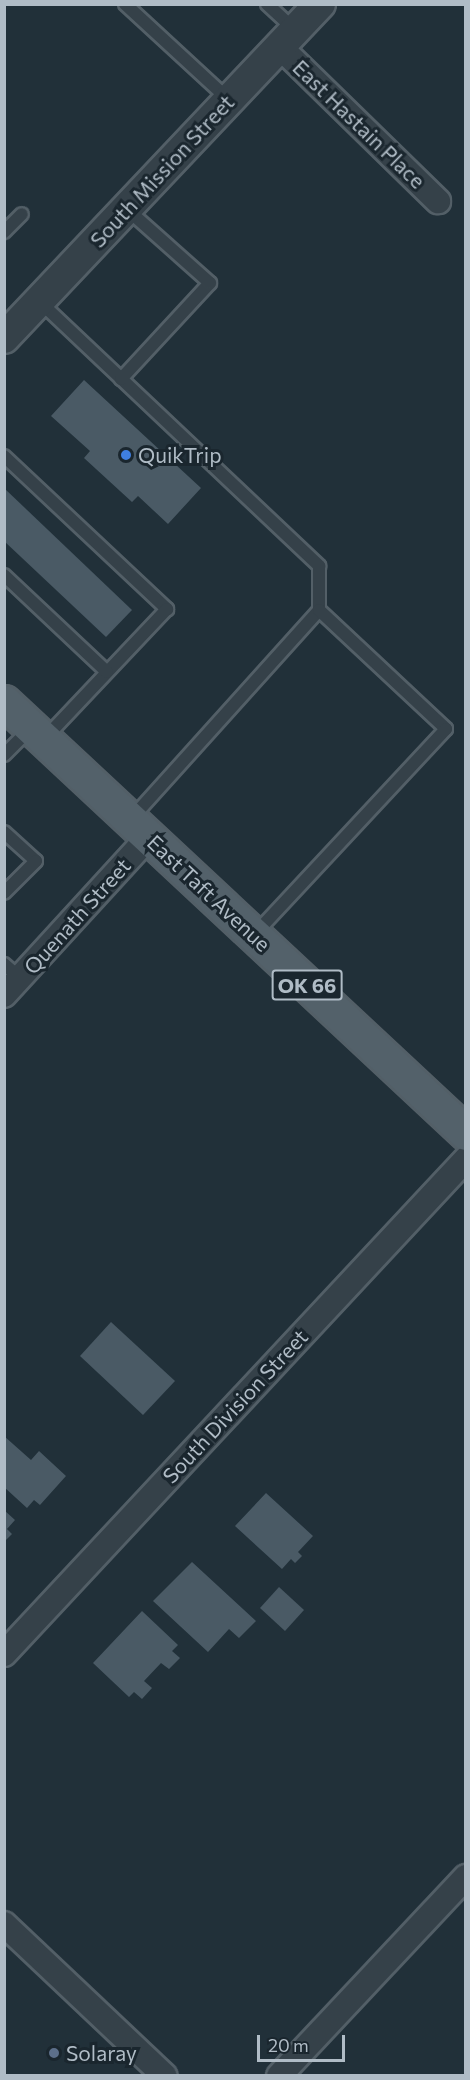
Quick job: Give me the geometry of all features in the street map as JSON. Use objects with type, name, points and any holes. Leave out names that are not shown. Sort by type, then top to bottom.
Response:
[{"type":"main road","name":"East Taft Avenue","points":[[4,702],[465,1133]]},
{"type":"street","name":"South Mission Street","points":[[4,338],[320,4]]},
{"type":"street","name":"East Hastain Place","points":[[288,39],[438,201]]},
{"type":"street","name":"Quenath Street","points":[[10,979],[140,828]]},
{"type":"street","name":"South Division Street","points":[[4,1654],[465,1159]]},
{"type":"street","points":[[279,2076],[465,1876]]},
{"type":"street","points":[[4,1924],[165,2076]]},
{"type":"lane","points":[[125,4],[229,100]]},
{"type":"lane","points":[[267,4],[288,39]]},
{"type":"lane","points":[[121,379],[210,283],[127,209]]},
{"type":"lane","points":[[4,232],[22,214]]},
{"type":"lane","points":[[39,301],[319,566],[319,610],[140,828]]},
{"type":"lane","points":[[4,456],[167,609],[107,672],[38,733],[4,755]]},
{"type":"lane","points":[[4,575],[107,672]]},
{"type":"lane","points":[[254,935],[446,729],[319,610]]},
{"type":"lane","points":[[4,832],[36,861],[4,893]]},
{"type":"building","name":"QuikTrip","points":[[84,380],[201,488],[168,524],[138,496],[132,502],[84,458],[90,451],[51,416]]},
{"type":"building","points":[[4,488],[132,610],[106,637],[4,541]]},
{"type":"building","points":[[111,1322],[175,1381],[143,1415],[80,1356]]},
{"type":"building","points":[[4,1436],[31,1460],[39,1451],[66,1476],[40,1505],[34,1500],[27,1508],[4,1487]]},
{"type":"building","points":[[266,1493],[313,1536],[298,1552],[302,1556],[295,1563],[291,1559],[282,1569],[235,1526]]},
{"type":"building","points":[[4,1510],[15,1520],[7,1529],[12,1534],[4,1542]]},
{"type":"building","points":[[192,1562],[256,1621],[239,1638],[229,1629],[208,1652],[153,1601]]},
{"type":"building","points":[[279,1587],[304,1610],[285,1631],[260,1608]]},
{"type":"building","points":[[142,1611],[178,1645],[172,1651],[180,1658],[169,1669],[161,1663],[144,1681],[152,1688],[142,1699],[134,1692],[129,1697],[93,1663]]},
{"type":"place","name":"QuikTrip","points":[[126,455]]},
{"type":"place","name":"Solaray","points":[[54,2053]]}]
